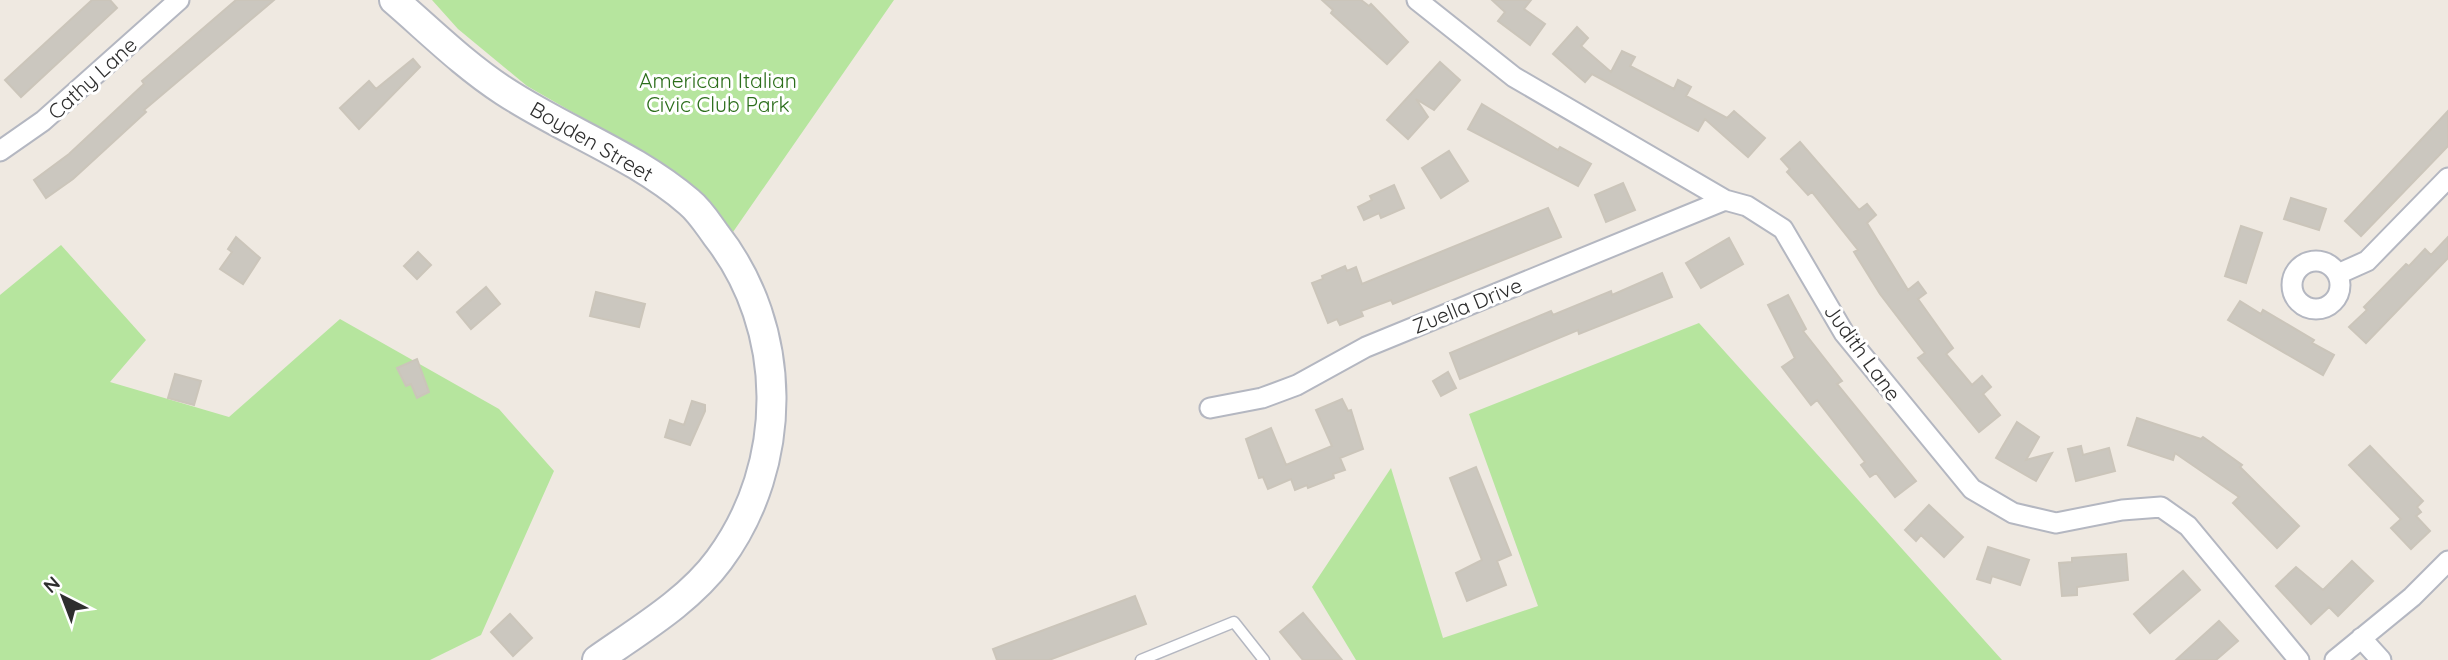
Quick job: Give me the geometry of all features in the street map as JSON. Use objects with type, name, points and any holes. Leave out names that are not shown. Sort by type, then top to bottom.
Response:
[{"type":"street","name":"Cathy Lane","points":[[0,151],[43,121],[179,0]]},
{"type":"street","name":"Boyden Street","points":[[394,0],[504,91],[644,167],[692,204],[726,248],[747,285],[765,331],[773,376],[770,431],[757,486],[741,520],[719,560],[692,589],[597,660]]},
{"type":"street","name":"Judith Lane","points":[[1417,0],[1514,77],[1725,200],[1747,206],[1783,229],[1844,333],[1972,489],[2013,513],[2056,523],[2122,510],[2161,506],[2190,528],[2299,660]]},
{"type":"street","points":[[2338,274],[2367,261],[2448,178]]},
{"type":"street","name":"Zuella Drive","points":[[1210,408],[1262,398],[1297,385],[1366,347],[1725,200]]},
{"type":"street","points":[[2335,660],[2448,561]]},
{"type":"street","points":[[2361,638],[2381,660]]},
{"type":"lane","points":[[1141,660],[1163,655],[1234,622],[1264,660]]},
{"type":"green space","name":"American Italian Civic Club Park","points":[[432,0],[894,0],[733,232],[713,211],[647,155],[527,86],[458,29]]},
{"type":"green space","points":[[61,245],[146,340],[110,382],[229,417],[340,319],[499,409],[554,471],[481,635],[430,660],[0,660],[0,295]]},
{"type":"green space","points":[[1699,323],[2002,660],[1356,660],[1312,587],[1391,468],[1443,638],[1538,606],[1469,414]]},
{"type":"building","points":[[92,0],[110,0],[117,8],[21,97],[5,80]]},
{"type":"building","points":[[236,0],[274,0],[144,110],[146,112],[73,179],[46,198],[34,180],[69,154],[144,84],[142,81]]},
{"type":"building","points":[[1322,0],[1361,0],[1369,6],[1371,4],[1408,42],[1387,64],[1331,13],[1333,10]]},
{"type":"building","points":[[1492,0],[1531,0],[1524,9],[1545,24],[1530,45],[1498,21],[1505,12]]},
{"type":"building","points":[[1577,27],[1588,38],[1581,46],[1611,72],[1622,51],[1635,57],[1630,66],[1674,89],[1678,80],[1691,87],[1686,96],[1727,118],[1734,111],[1765,138],[1748,157],[1705,119],[1698,131],[1592,74],[1585,82],[1553,54]]},
{"type":"building","points":[[413,59],[420,67],[359,129],[340,108],[369,81],[376,89]]},
{"type":"building","points":[[1440,62],[1460,80],[1434,110],[1416,99],[1428,117],[1408,139],[1387,120]]},
{"type":"building","points":[[1482,104],[1558,150],[1560,147],[1591,164],[1578,186],[1468,129]]},
{"type":"building","points":[[2448,111],[2448,146],[2361,236],[2345,221]]},
{"type":"building","points":[[1800,142],[1859,210],[1867,204],[1876,215],[1867,223],[1908,290],[1918,282],[1926,293],[1918,299],[1953,348],[1946,354],[1972,385],[1982,376],[1991,387],[1983,394],[2000,415],[1979,432],[1918,358],[1925,353],[1880,294],[1854,252],[1858,250],[1812,192],[1808,195],[1787,172],[1790,169],[1781,159]]},
{"type":"building","points":[[1449,151],[1468,181],[1441,198],[1422,168]]},
{"type":"building","points":[[1623,183],[1635,210],[1606,222],[1595,195]]},
{"type":"building","points":[[1394,185],[1404,208],[1381,218],[1379,213],[1364,220],[1358,207],[1372,200],[1370,196]]},
{"type":"building","points":[[2291,198],[2326,209],[2319,230],[2284,219]]},
{"type":"building","points":[[1548,208],[1561,237],[1393,304],[1391,300],[1361,311],[1363,316],[1340,325],[1337,319],[1328,323],[1312,283],[1323,279],[1322,276],[1345,266],[1347,271],[1356,267],[1362,284]]},
{"type":"building","points":[[2241,226],[2262,233],[2246,283],[2225,276]]},
{"type":"building","points":[[236,237],[260,258],[243,284],[220,269],[232,252],[228,249]]},
{"type":"building","points":[[2448,237],[2448,258],[2366,343],[2349,327],[2367,310],[2364,307],[2406,264],[2409,266],[2425,249],[2431,255]]},
{"type":"building","points":[[1729,238],[1743,264],[1701,288],[1686,263]]},
{"type":"building","points":[[418,252],[431,265],[417,279],[404,266]]},
{"type":"building","points":[[1662,273],[1672,297],[1579,334],[1578,330],[1460,379],[1450,353],[1551,311],[1553,315],[1611,291],[1612,295]]},
{"type":"building","points":[[486,287],[500,304],[471,329],[457,312]]},
{"type":"building","points":[[596,292],[645,304],[639,327],[590,316]]},
{"type":"building","points":[[1788,295],[1806,329],[1803,331],[1842,381],[1837,384],[1916,481],[1895,497],[1876,473],[1870,477],[1861,465],[1865,462],[1817,400],[1811,405],[1782,367],[1795,358],[1768,305]]},
{"type":"building","points":[[2240,301],[2261,314],[2263,310],[2334,355],[2323,375],[2228,320]]},
{"type":"building","points":[[417,359],[429,392],[417,398],[411,384],[406,386],[397,368]]},
{"type":"building","points":[[1448,372],[1456,388],[1441,396],[1433,381]]},
{"type":"building","points":[[175,374],[201,381],[194,405],[168,398]]},
{"type":"building","points":[[1342,399],[1348,411],[1351,410],[1363,449],[1340,458],[1345,470],[1333,474],[1334,478],[1295,490],[1291,479],[1268,489],[1263,477],[1259,478],[1246,439],[1271,428],[1286,465],[1332,446],[1316,410]]},
{"type":"building","points":[[692,401],[705,405],[705,411],[690,445],[665,437],[670,420],[684,425]]},
{"type":"building","points":[[2137,418],[2201,439],[2203,437],[2242,465],[2240,467],[2299,526],[2277,548],[2233,503],[2239,497],[2175,453],[2173,460],[2128,445]]},
{"type":"building","points":[[2017,422],[2039,437],[2026,460],[2052,453],[2036,481],[1996,458]]},
{"type":"building","points":[[2081,446],[2083,455],[2109,448],[2115,471],[2076,481],[2068,449]]},
{"type":"building","points":[[2370,446],[2423,501],[2417,507],[2421,512],[2416,516],[2430,531],[2411,549],[2391,528],[2401,519],[2349,465]]},
{"type":"building","points":[[1476,467],[1511,555],[1497,561],[1506,585],[1467,601],[1456,573],[1482,560],[1450,478]]},
{"type":"building","points":[[1929,505],[1963,537],[1944,557],[1921,535],[1916,541],[1905,530]]},
{"type":"building","points":[[1988,547],[2029,560],[2020,585],[1992,576],[1990,583],[1977,579]]},
{"type":"building","points":[[2126,554],[2128,580],[2077,587],[2077,595],[2062,596],[2059,563],[2072,562],[2072,558]]},
{"type":"building","points":[[2352,561],[2373,581],[2338,616],[2329,607],[2311,624],[2276,586],[2296,567],[2323,590]]},
{"type":"building","points":[[2183,571],[2200,590],[2150,633],[2134,614]]},
{"type":"building","points":[[1135,596],[1146,624],[1049,660],[997,660],[993,649]]},
{"type":"building","points":[[1303,613],[1342,660],[1303,660],[1280,632]]},
{"type":"building","points":[[510,614],[532,638],[513,656],[491,632]]},
{"type":"building","points":[[2219,621],[2238,641],[2216,660],[2176,660]]}]
